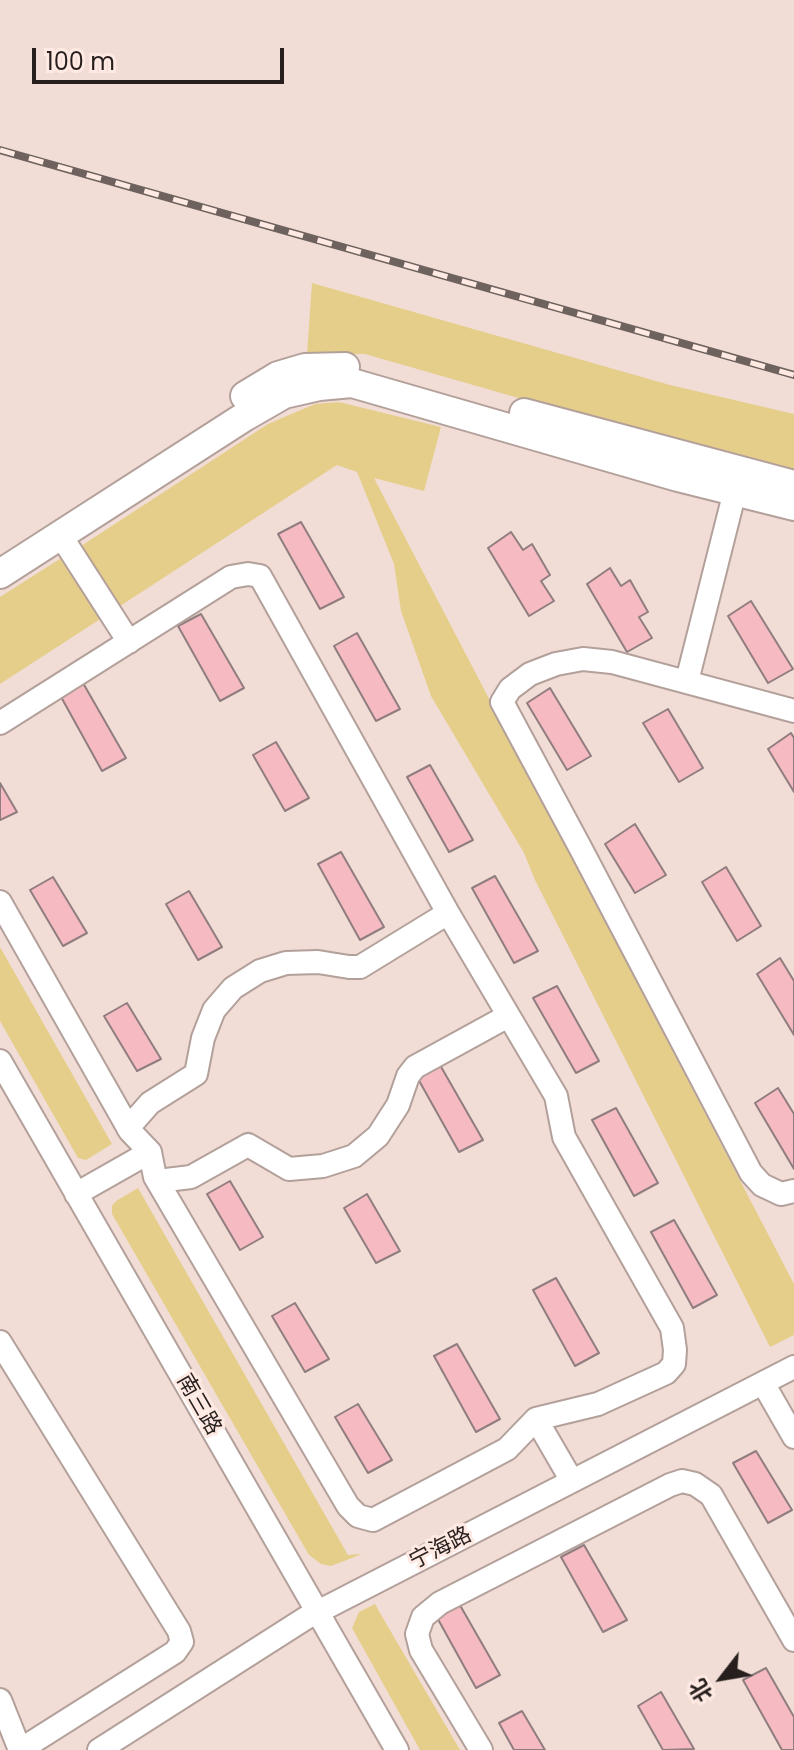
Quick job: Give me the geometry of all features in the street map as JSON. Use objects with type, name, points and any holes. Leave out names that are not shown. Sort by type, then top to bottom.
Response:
[{"type":"main road","points":[[0,553],[278,376],[305,368],[352,367],[794,485]]},
{"type":"main road","points":[[0,574],[284,394],[352,383],[678,477],[794,506]]},
{"type":"street","points":[[687,681],[735,491]]},
{"type":"street","points":[[61,536],[129,642]]},
{"type":"street","points":[[0,723],[231,577],[248,574],[260,576],[448,913],[556,1096],[564,1137],[672,1328],[674,1364],[666,1373],[598,1404],[536,1419],[507,1449],[373,1520],[358,1516],[348,1506],[155,1177],[150,1152],[128,1128],[0,902]]},
{"type":"street","points":[[794,711],[612,662],[583,659],[556,664],[530,674],[510,689],[502,702],[751,1173],[762,1185],[781,1194],[794,1191]]},
{"type":"street","points":[[128,1128],[150,1103],[196,1074],[203,1038],[214,1010],[233,988],[260,971],[286,963],[318,962],[360,967],[448,913]]},
{"type":"street","points":[[158,1181],[191,1177],[248,1145],[289,1169],[323,1166],[354,1156],[378,1136],[398,1105],[408,1076],[415,1067],[508,1016]]},
{"type":"street","name":"南三路","points":[[0,1061],[312,1615],[380,1750]]},
{"type":"street","name":"南三路","points":[[0,1089],[312,1615],[397,1750]]},
{"type":"street","points":[[76,1194],[150,1152]]},
{"type":"street","points":[[0,1342],[179,1631],[182,1642],[175,1652],[20,1750],[0,1700]]},
{"type":"street","name":"宁海路","points":[[99,1750],[312,1615],[794,1367]]},
{"type":"street","points":[[763,1383],[794,1437]]},
{"type":"street","points":[[536,1419],[572,1481]]},
{"type":"street","points":[[481,1750],[421,1650],[417,1634],[423,1617],[440,1603],[670,1485],[682,1481],[695,1484],[711,1495],[794,1640]]},
{"type":"shaded area","points":[[312,283],[670,385],[794,414],[794,477],[365,354],[307,354]]},
{"type":"shaded area","points":[[339,402],[441,427],[424,491],[374,478],[794,1284],[794,1335],[770,1347],[524,853],[431,696],[401,611],[394,564],[357,472],[337,465],[117,608],[78,548],[268,424],[315,404]]},
{"type":"shaded area","points":[[66,555],[105,616],[0,684],[0,597]]},
{"type":"shaded area","points":[[0,947],[112,1144],[86,1160],[78,1158],[0,1021]]},
{"type":"shaded area","points":[[138,1188],[348,1555],[362,1554],[331,1566],[321,1564],[309,1555],[112,1214],[116,1201]]},
{"type":"shaded area","points":[[375,1604],[460,1750],[420,1750],[352,1628],[359,1612]]},
{"type":"building","points":[[301,522],[344,597],[320,609],[278,534]]},
{"type":"building","points":[[511,532],[523,550],[532,544],[550,575],[541,581],[554,601],[529,616],[488,548]]},
{"type":"building","points":[[610,568],[621,586],[630,580],[648,612],[639,617],[652,638],[627,652],[587,584]]},
{"type":"building","points":[[751,601],[793,669],[768,683],[728,616]]},
{"type":"building","points":[[201,614],[244,688],[220,701],[178,626]]},
{"type":"building","points":[[357,633],[400,709],[376,721],[334,646]]},
{"type":"building","points":[[83,683],[126,758],[102,771],[60,695]]},
{"type":"building","points":[[550,688],[591,756],[567,770],[527,703]]},
{"type":"building","points":[[668,709],[703,768],[679,782],[643,723]]},
{"type":"building","points":[[791,733],[794,738],[794,792],[768,749]]},
{"type":"building","points":[[276,742],[309,798],[285,811],[253,755]]},
{"type":"building","points":[[430,765],[473,840],[449,852],[407,777]]},
{"type":"building","points":[[0,783],[17,812],[0,820]]},
{"type":"building","points":[[635,824],[666,875],[635,893],[605,844]]},
{"type":"building","points":[[341,852],[384,927],[360,940],[318,864]]},
{"type":"building","points":[[726,867],[761,926],[737,941],[702,882]]},
{"type":"building","points":[[495,876],[538,951],[514,963],[472,888]]},
{"type":"building","points":[[53,877],[87,933],[63,946],[30,890]]},
{"type":"building","points":[[189,891],[222,947],[198,960],[166,904]]},
{"type":"building","points":[[780,958],[794,981],[794,1035],[757,974]]},
{"type":"building","points":[[557,986],[599,1061],[576,1073],[533,998]]},
{"type":"building","points":[[127,1003],[161,1059],[137,1071],[104,1016]]},
{"type":"building","points":[[440,1065],[483,1140],[459,1152],[417,1077]]},
{"type":"building","points":[[778,1088],[794,1114],[794,1169],[755,1103]]},
{"type":"building","points":[[616,1108],[658,1183],[634,1196],[592,1120]]},
{"type":"building","points":[[230,1181],[263,1237],[240,1250],[207,1194]]},
{"type":"building","points":[[367,1194],[400,1251],[376,1263],[344,1208]]},
{"type":"building","points":[[674,1220],[717,1295],[693,1308],[651,1232]]},
{"type":"building","points":[[556,1278],[599,1353],[575,1366],[533,1290]]},
{"type":"building","points":[[295,1303],[329,1359],[305,1372],[272,1316]]},
{"type":"building","points":[[457,1344],[500,1419],[476,1432],[434,1356]]},
{"type":"building","points":[[358,1404],[392,1460],[368,1473],[335,1417]]},
{"type":"building","points":[[756,1451],[792,1510],[768,1523],[733,1463]]},
{"type":"building","points":[[584,1545],[627,1620],[603,1632],[561,1557]]},
{"type":"building","points":[[457,1600],[500,1675],[476,1688],[434,1612]]},
{"type":"building","points":[[766,1668],[794,1717],[794,1750],[782,1750],[743,1680]]},
{"type":"building","points":[[661,1692],[694,1749],[663,1750],[638,1706]]},
{"type":"building","points":[[522,1711],[545,1750],[514,1750],[499,1723]]},
{"type":"railway","points":[[0,150],[794,375]]}]
